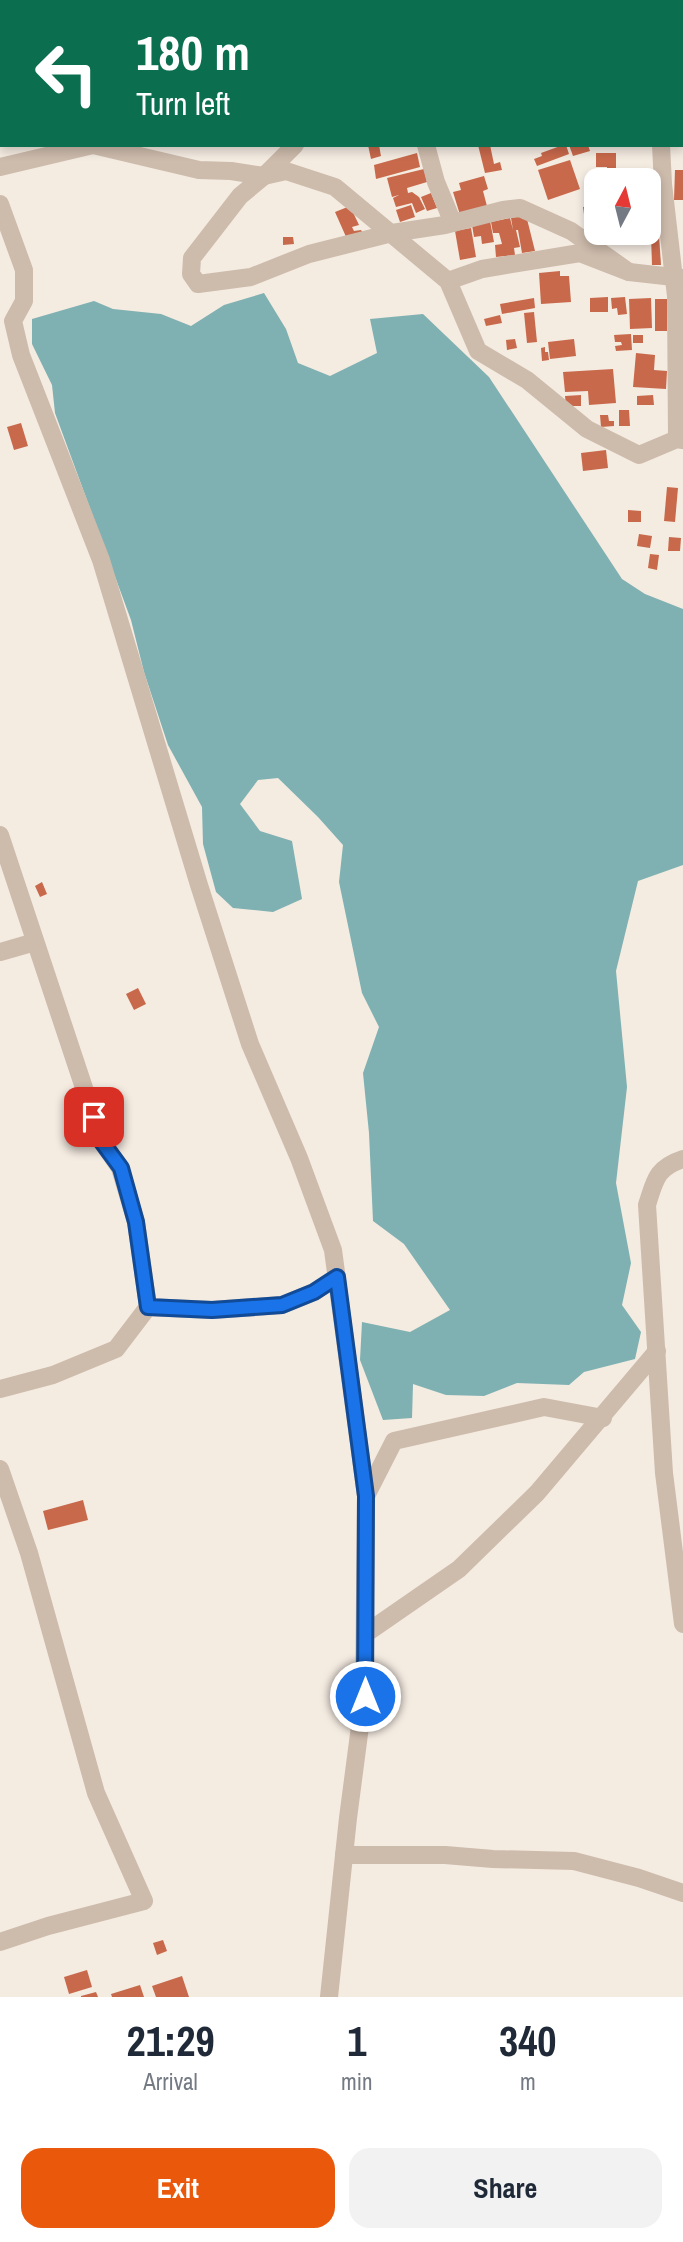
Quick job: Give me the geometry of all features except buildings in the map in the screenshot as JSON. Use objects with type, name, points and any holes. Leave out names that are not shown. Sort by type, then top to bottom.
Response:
[{"type":"street","points":[[0,167],[85,147]]},
{"type":"street","points":[[101,147],[199,170],[264,176],[286,171],[335,187],[448,281],[478,351],[527,380],[587,429],[639,455],[680,440],[679,277],[663,184],[662,147]]},
{"type":"street","points":[[293,147],[240,197],[192,258],[191,274],[198,284],[251,277],[309,254],[392,233],[520,208],[571,230],[629,272]]},
{"type":"street","points":[[427,147],[436,182],[453,223]]},
{"type":"street","points":[[0,204],[24,270],[24,301],[8,335],[21,355],[101,560],[246,1031],[299,1158],[333,1251],[366,1496],[365,1696],[329,1997]]},
{"type":"street","points":[[448,281],[482,269],[580,253],[629,272],[679,277]]},
{"type":"street","points":[[0,835],[102,1142],[121,1168],[136,1222],[148,1307],[116,1349],[53,1375],[0,1389]]},
{"type":"street","points":[[0,952],[36,942]]},
{"type":"street","points":[[683,1145],[677,1161],[657,1174],[647,1205],[664,1473],[683,1624]]},
{"type":"street","points":[[148,1307],[212,1310],[282,1305],[314,1292],[337,1277]]},
{"type":"street","points":[[365,1634],[458,1569],[537,1493],[657,1351]]},
{"type":"street","points":[[366,1496],[394,1441],[544,1407],[603,1418]]},
{"type":"street","points":[[0,1469],[29,1553],[96,1793],[144,1901],[48,1926],[0,1942]]},
{"type":"street","points":[[344,1856],[445,1855],[574,1861],[683,1893]]},
{"type":"water","points":[[264,293],[286,329],[298,363],[330,376],[377,353],[370,319],[423,314],[489,377],[622,579],[645,594],[683,609],[683,865],[638,881],[616,971],[627,1087],[616,1183],[631,1263],[622,1305],[641,1332],[635,1359],[584,1372],[569,1385],[517,1383],[484,1396],[446,1395],[413,1384],[412,1418],[383,1420],[360,1360],[362,1322],[410,1332],[450,1310],[404,1244],[373,1221],[363,1073],[379,1027],[362,993],[339,882],[343,845],[278,778],[258,780],[240,804],[260,831],[292,841],[302,899],[273,912],[233,908],[216,892],[203,844],[202,807],[168,745],[144,672],[131,620],[55,413],[52,385],[32,344],[32,319],[94,301],[113,309],[161,314],[191,326],[224,305]]},
{"type":"route","points":[[94,1117],[102,1142],[121,1168],[136,1222],[148,1307],[212,1310],[282,1305],[314,1292],[337,1277],[366,1496],[365,1696]]}]
